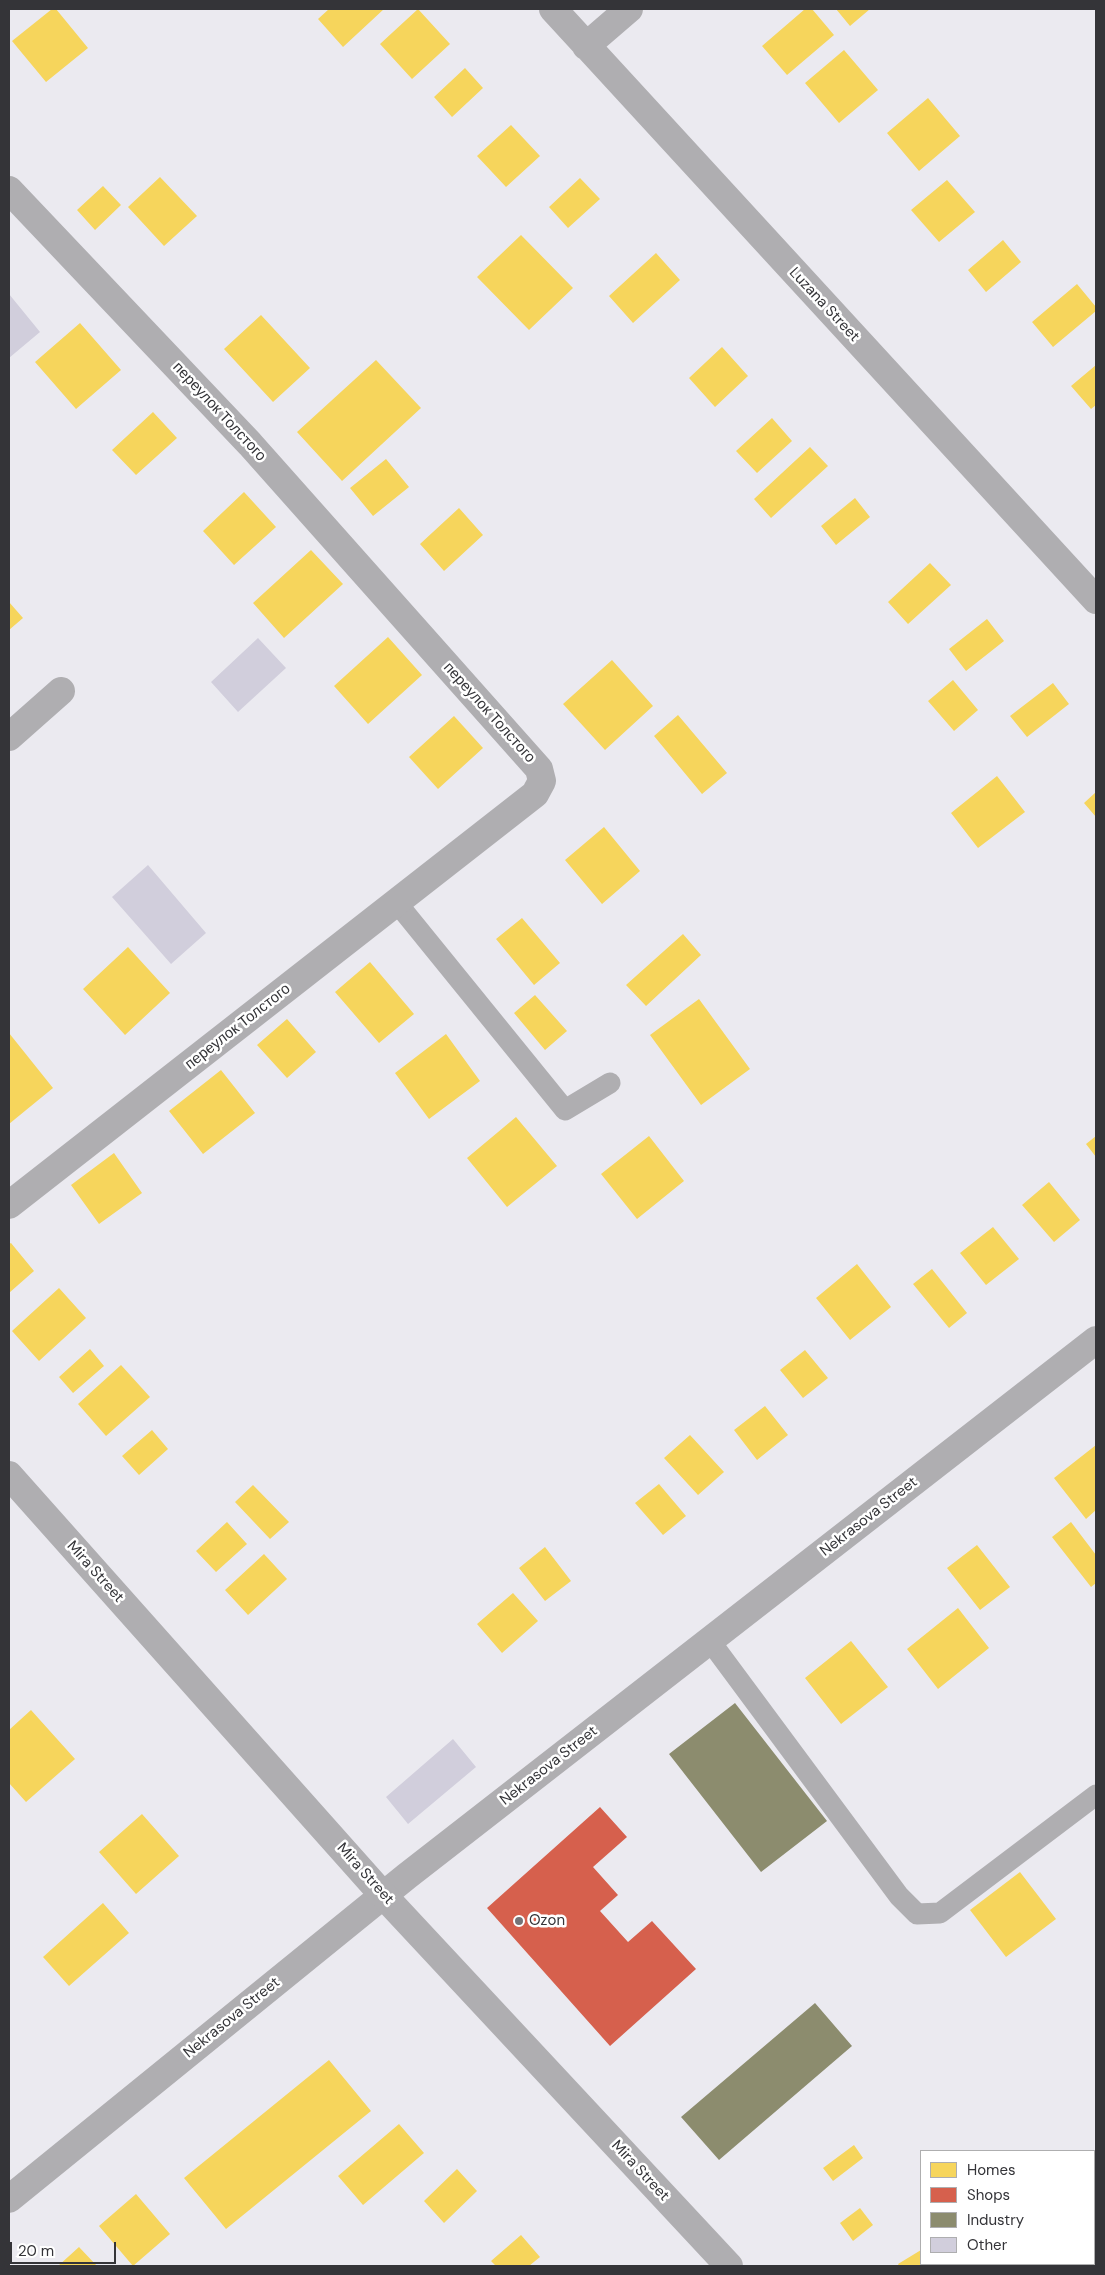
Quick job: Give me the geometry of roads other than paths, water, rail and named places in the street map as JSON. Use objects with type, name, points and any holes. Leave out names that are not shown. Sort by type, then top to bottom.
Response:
[{"type":"street","name":"Luzana Street","points":[[553,9],[1096,600]]},
{"type":"street","points":[[586,46],[629,9]]},
{"type":"street","name":"переулок Толстого","points":[[9,190],[250,444],[539,769],[542,781],[535,794],[9,1205]]},
{"type":"street","points":[[9,737],[61,691]]},
{"type":"street","name":"Nekrasova Street","points":[[9,2200],[383,1896],[1096,1340]]},
{"type":"street","name":"Mira Street","points":[[9,1475],[383,1896],[729,2266]]},
{"type":"lane","points":[[397,903],[565,1110],[610,1083]]},
{"type":"lane","points":[[710,1641],[899,1896],[917,1914],[940,1913],[1096,1795]]},
{"type":"place","name":"Ozon","points":[[519,1921]]}]
